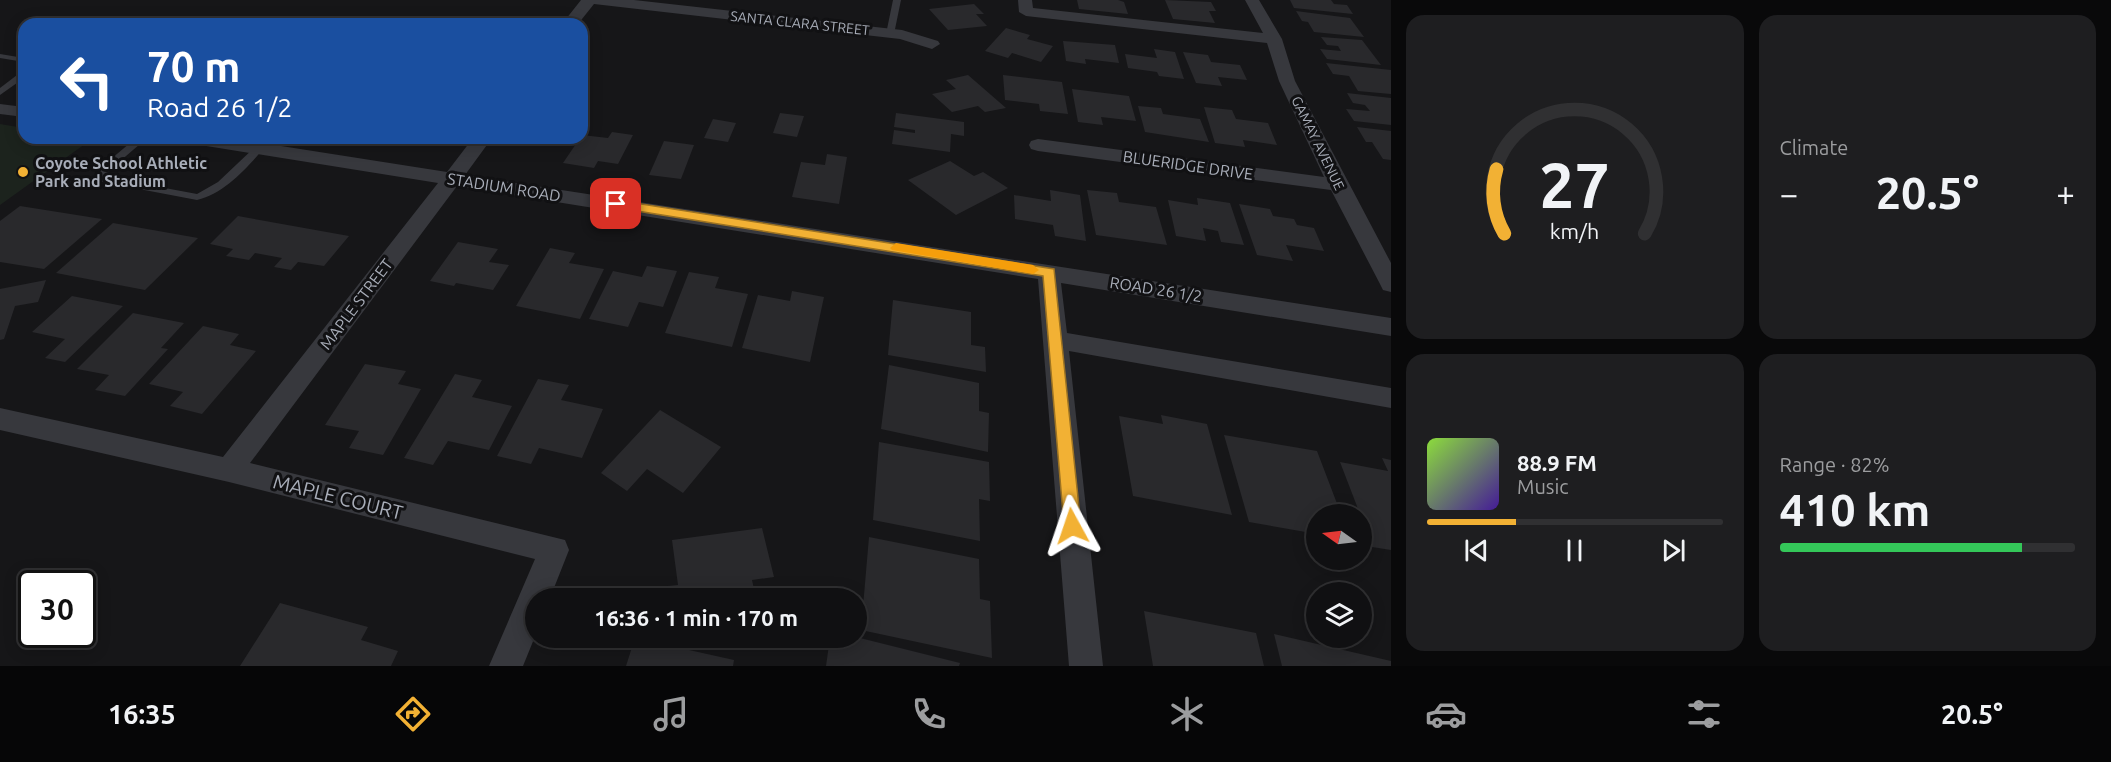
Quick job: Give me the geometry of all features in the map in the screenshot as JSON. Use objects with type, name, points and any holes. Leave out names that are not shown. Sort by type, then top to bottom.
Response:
[{"type":"street","points":[[575,18],[589,0]]},
{"type":"street","name":"SANTA CLARA STREET","points":[[596,0],[891,34],[932,44]]},
{"type":"street","name":"GAMAY AVENUE","points":[[1252,0],[1274,39],[1287,81],[1391,284]]},
{"type":"street","points":[[1025,6],[1274,39]]},
{"type":"street","points":[[0,109],[18,111]]},
{"type":"street","name":"STADIUM ROAD","points":[[233,144],[921,252]]},
{"type":"street","name":"MAPLE STREET","points":[[229,470],[478,144]]},
{"type":"street","name":"BLUERIDGE DRIVE","points":[[1038,145],[1338,184]]},
{"type":"street","name":"ROAD 26 1/2","points":[[921,252],[1391,327]]},
{"type":"street","points":[[1049,272],[1086,666]]},
{"type":"street","points":[[1055,340],[1391,398]]},
{"type":"street","name":"MAPLE COURT","points":[[0,419],[229,470],[554,550],[506,666]]},
{"type":"lane","points":[[891,34],[897,0]]},
{"type":"lane","points":[[0,56],[18,59]]},
{"type":"lane","points":[[0,92],[18,78]]},
{"type":"lane","points":[[135,144],[108,166],[100,179],[197,197],[216,189],[259,148]]},
{"type":"shaded area","name":"Coyote School Athletic Park and Stadium","points":[[0,124],[18,127],[18,144],[85,144],[0,205]]},
{"type":"building","points":[[1077,0],[1118,0],[1124,2],[1128,14],[1079,9]]},
{"type":"building","points":[[1165,0],[1211,2],[1216,11],[1209,11],[1215,23],[1173,19]]},
{"type":"building","points":[[1290,0],[1331,0],[1334,4],[1347,5],[1353,14],[1294,8]]},
{"type":"building","points":[[974,4],[984,14],[976,14],[987,26],[948,30],[929,9]]},
{"type":"building","points":[[1296,11],[1350,18],[1364,37],[1314,32],[1308,22],[1302,21]]},
{"type":"building","points":[[1006,28],[1030,35],[1027,39],[1053,46],[1041,62],[1012,53],[1008,58],[985,51]]},
{"type":"building","points":[[1321,37],[1362,40],[1381,65],[1327,59],[1320,49],[1341,51],[1338,46],[1327,45]]},
{"type":"building","points":[[1063,41],[1115,45],[1119,63],[1085,59],[1086,64],[1066,61]]},
{"type":"building","points":[[1154,49],[1175,52],[1184,79],[1159,76],[1157,72],[1128,68],[1125,54],[1157,58]]},
{"type":"building","points":[[1183,52],[1208,55],[1211,62],[1240,65],[1247,80],[1218,77],[1222,86],[1196,83]]},
{"type":"building","points":[[1326,63],[1391,70],[1391,94],[1358,91],[1349,76],[1333,74]]},
{"type":"building","points":[[968,75],[1006,108],[985,112],[978,106],[952,112],[932,94],[956,89],[946,80]]},
{"type":"building","points":[[1003,75],[1062,82],[1068,114],[1040,111],[1039,104],[1005,100]]},
{"type":"building","points":[[1072,89],[1129,96],[1136,121],[1101,117],[1103,125],[1078,122]]},
{"type":"building","points":[[1347,93],[1391,98],[1391,125],[1354,121],[1346,109],[1370,111],[1365,105],[1353,103]]},
{"type":"building","points":[[1138,106],[1161,108],[1163,114],[1200,119],[1209,142],[1145,132]]},
{"type":"building","points":[[1204,107],[1232,110],[1236,119],[1268,123],[1277,145],[1243,140],[1245,147],[1215,143]]},
{"type":"building","points":[[780,113],[804,116],[797,137],[773,133]]},
{"type":"building","points":[[896,113],[964,122],[964,136],[951,134],[950,152],[892,144],[894,130],[915,133],[915,130],[894,127]]},
{"type":"building","points":[[713,119],[736,123],[728,142],[704,138]]},
{"type":"building","points":[[1357,127],[1391,131],[1391,160],[1383,159],[1372,142],[1366,142]]},
{"type":"building","points":[[612,132],[633,135],[618,164],[598,161],[594,168],[563,163],[576,144],[588,144],[588,136],[608,138]]},
{"type":"building","points":[[664,141],[694,145],[681,179],[649,175]]},
{"type":"building","points":[[827,154],[847,157],[839,204],[792,197],[801,162],[825,165]]},
{"type":"building","points":[[950,161],[974,176],[983,172],[1008,188],[956,215],[908,180]]},
{"type":"building","points":[[1050,190],[1080,195],[1086,241],[1055,236],[1053,225],[1015,219],[1014,195],[1051,201]]},
{"type":"building","points":[[1087,190],[1117,193],[1119,202],[1156,207],[1167,245],[1096,235]]},
{"type":"building","points":[[1197,198],[1230,203],[1244,245],[1221,242],[1218,231],[1203,228],[1206,241],[1176,236],[1168,200],[1198,205]]},
{"type":"building","points":[[1239,204],[1270,209],[1273,216],[1294,219],[1297,225],[1314,228],[1324,251],[1286,245],[1293,261],[1257,255]]},
{"type":"building","points":[[20,206],[102,219],[44,269],[0,262],[0,221]]},
{"type":"building","points":[[238,216],[349,236],[324,266],[298,262],[291,270],[274,267],[282,258],[255,253],[249,260],[226,256],[233,249],[210,244]]},
{"type":"building","points":[[113,223],[198,238],[145,290],[56,273]]},
{"type":"building","points":[[458,242],[498,249],[489,262],[509,265],[493,290],[430,281]]},
{"type":"building","points":[[550,248],[575,253],[569,263],[604,269],[580,319],[516,306]]},
{"type":"building","points":[[647,266],[677,271],[663,307],[639,302],[628,327],[589,319],[613,271],[642,277]]},
{"type":"building","points":[[689,272],[719,277],[715,288],[748,294],[732,347],[665,333]]},
{"type":"building","points":[[46,280],[38,302],[15,306],[4,339],[0,340],[0,289]]},
{"type":"building","points":[[792,291],[824,297],[810,362],[742,348],[758,295],[790,301]]},
{"type":"building","points":[[72,296],[123,306],[65,362],[45,358],[65,339],[32,332]]},
{"type":"building","points":[[893,300],[971,312],[971,345],[985,347],[986,372],[888,355]]},
{"type":"building","points":[[133,313],[184,323],[161,348],[168,349],[125,396],[95,390],[109,375],[77,369]]},
{"type":"building","points":[[203,326],[239,334],[230,345],[256,351],[202,414],[170,406],[183,392],[149,384]]},
{"type":"building","points":[[365,364],[406,371],[398,384],[421,389],[383,455],[349,448],[359,431],[325,425]]},
{"type":"building","points":[[889,365],[979,383],[979,411],[989,413],[988,452],[881,429]]},
{"type":"building","points":[[455,374],[482,380],[472,397],[512,406],[489,450],[448,441],[433,465],[404,458]]},
{"type":"building","points":[[538,379],[569,385],[561,400],[603,409],[582,458],[539,448],[531,464],[497,456]]},
{"type":"building","points":[[660,410],[721,447],[683,493],[647,469],[627,491],[601,473]]},
{"type":"building","points":[[1161,415],[1207,424],[1232,515],[1133,496],[1119,416],[1163,424]]},
{"type":"building","points":[[1224,435],[1317,451],[1337,504],[1306,504],[1306,532],[1249,522]]},
{"type":"building","points":[[879,442],[989,462],[990,501],[979,499],[980,541],[873,520]]},
{"type":"building","points":[[1382,458],[1391,460],[1391,550],[1372,547],[1372,504],[1356,504],[1340,462],[1388,471]]},
{"type":"building","points":[[762,528],[774,577],[752,580],[754,588],[657,588],[678,585],[672,540]]},
{"type":"building","points":[[869,537],[979,559],[980,599],[990,601],[992,658],[867,631],[867,588],[865,588]]},
{"type":"building","points":[[280,603],[368,627],[361,640],[398,651],[391,666],[240,666]]},
{"type":"building","points":[[1144,611],[1256,633],[1264,666],[1153,666]]},
{"type":"building","points":[[1274,634],[1306,641],[1306,648],[1335,648],[1391,661],[1391,666],[1282,666]]},
{"type":"building","points":[[867,640],[960,663],[959,666],[826,666],[829,648],[867,648]]},
{"type":"building","points":[[632,648],[680,648],[734,660],[733,666],[626,666]]},
{"type":"slow traffic","points":[[896,248],[1033,270]]},
{"type":"place","name":"Coyote School Athletic Park and Stadium","points":[[23,172]]},
{"type":"route","points":[[616,204],[1049,272],[1072,526]]}]
